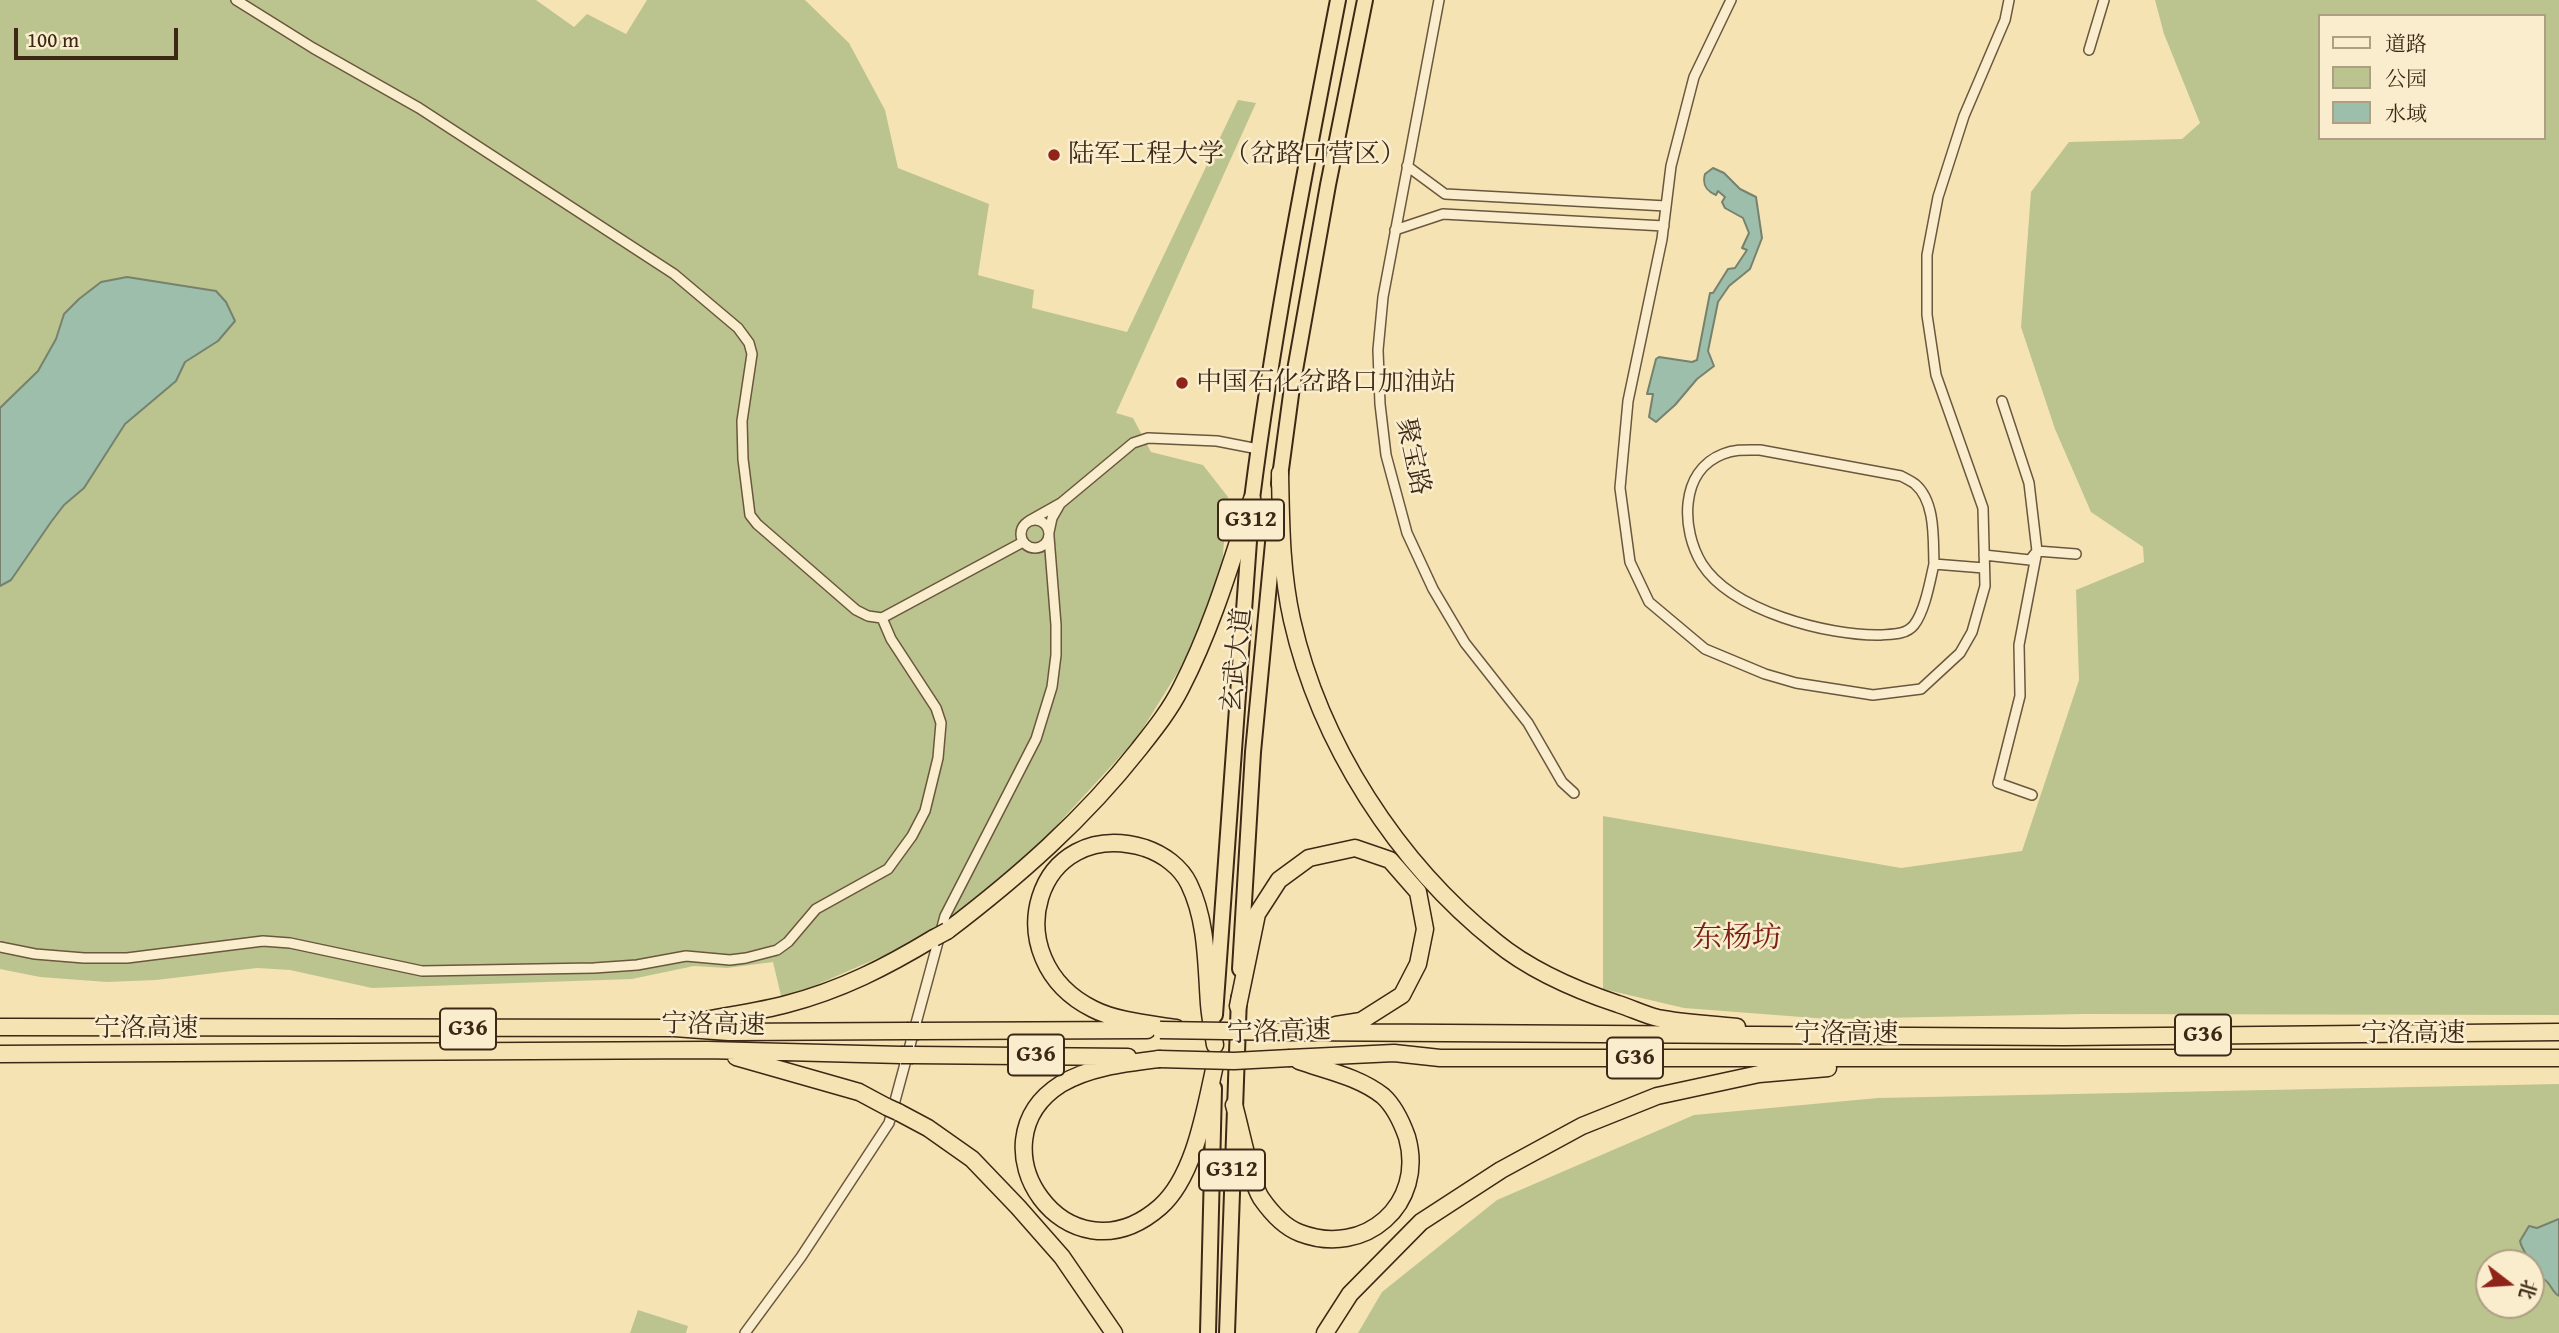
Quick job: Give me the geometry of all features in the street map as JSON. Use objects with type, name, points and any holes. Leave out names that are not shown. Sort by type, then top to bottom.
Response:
[{"type":"highway","name":"玄武大道","points":[[1208,1333],[1215,1010],[1252,499],[1303,185],[1338,0]]},
{"type":"highway","name":"玄武大道","points":[[1227,1333],[1238,1006],[1254,752],[1280,472],[1323,212],[1365,0]]},
{"type":"highway","points":[[1280,472],[1282,565],[1292,621],[1306,670],[1359,787],[1400,846],[1450,902],[1497,943],[1533,966],[1594,996],[1658,1018],[1848,1036]]},
{"type":"highway","points":[[674,1028],[785,1004],[820,994],[882,970],[940,934],[1050,846],[1111,785],[1181,690],[1228,575],[1252,499]]},
{"type":"highway","points":[[1160,1028],[1094,1010],[1067,991],[1040,953],[1036,933],[1036,910],[1044,886],[1057,868],[1075,853],[1098,845],[1128,843],[1168,858],[1188,881],[1199,910],[1207,956],[1209,1006],[1215,1045]]},
{"type":"highway","points":[[1238,1006],[1257,914],[1279,880],[1309,858],[1354,848],[1391,860],[1418,892],[1425,929],[1418,964],[1402,995],[1362,1021],[1291,1032]]},
{"type":"highway","name":"宁洛高速","points":[[0,1027],[674,1028],[729,1032],[1160,1028],[1291,1032],[2064,1037],[2559,1032]]},
{"type":"highway","points":[[707,1050],[788,1070],[859,1092],[928,1128],[972,1159],[1018,1207],[1062,1257],[1114,1333]]},
{"type":"highway","name":"宁洛高速","points":[[0,1054],[707,1050],[1097,1056],[1234,1061],[1395,1053],[1440,1058],[2559,1058]]},
{"type":"highway","points":[[1234,1105],[1258,1195],[1277,1218],[1299,1233],[1330,1239],[1355,1236],[1378,1227],[1395,1211],[1408,1185],[1411,1153],[1403,1123],[1384,1097],[1356,1080],[1290,1058]]},
{"type":"highway","points":[[1159,1059],[1117,1064],[1086,1074],[1062,1084],[1040,1103],[1025,1137],[1024,1155],[1028,1176],[1037,1196],[1048,1210],[1073,1226],[1114,1231],[1137,1222],[1160,1207],[1177,1185],[1191,1157],[1215,1065]]},
{"type":"highway","points":[[1325,1333],[1350,1294],[1421,1222],[1501,1170],[1582,1126],[1657,1096],[1759,1074],[1840,1066],[1980,1059]]},
{"type":"street","points":[[236,0],[313,48],[419,108],[674,274],[738,328],[749,343],[752,354],[742,421],[743,459],[750,515],[845,602],[868,616],[882,618],[1027,545],[1042,547],[1049,534]]},
{"type":"street","name":"聚宝路","points":[[1439,0],[1383,297],[1379,337],[1380,404],[1386,455],[1407,533],[1433,590],[1465,643],[1528,723],[1562,782],[1574,793]]},
{"type":"street","points":[[1731,0],[1694,77],[1671,166],[1664,226],[1628,401],[1620,488],[1630,562],[1649,602],[1705,649],[1765,674],[1796,683],[1873,695],[1921,689],[1960,653],[1972,632],[1984,586],[1983,508],[1936,375],[1927,315],[1927,255],[1941,185],[1964,116],[2005,20],[2009,0]]},
{"type":"street","points":[[2089,50],[2104,0]]},
{"type":"street","points":[[1407,166],[1445,194],[1666,206]]},
{"type":"street","points":[[1395,230],[1443,214],[1664,226]]},
{"type":"street","points":[[2002,401],[2029,483],[2037,551],[2019,645],[2020,696],[1998,783],[2032,795]]},
{"type":"street","points":[[1052,564],[1027,545],[1021,530],[1030,521],[1061,503],[1133,443],[1148,438],[1217,441],[1258,449]]},
{"type":"street","points":[[1740,450],[1760,450],[1900,476],[1916,484],[1925,499],[1930,514],[1934,564],[1926,597],[1914,625],[1900,634],[1870,635],[1812,628],[1757,607],[1725,587],[1703,565],[1690,536],[1686,505],[1690,488],[1705,465],[1721,455],[1740,450]]},
{"type":"street","points":[[745,1333],[801,1257],[889,1123],[945,916],[1037,738],[1052,687],[1056,645],[1049,534],[1052,518],[1061,503]]},
{"type":"street","points":[[1030,521],[1042,522],[1049,534]]},
{"type":"street","points":[[1984,555],[2031,560],[2037,551]]},
{"type":"street","points":[[2037,551],[2076,554]]},
{"type":"street","points":[[1934,564],[1984,568]]},
{"type":"street","points":[[0,947],[60,957],[127,958],[223,945],[276,942],[321,948],[422,971],[594,968],[637,965],[686,956],[730,960],[777,950],[788,942],[816,909],[888,869],[912,836],[925,811],[938,758],[941,723],[936,708],[891,639],[882,618]]},
{"type":"green space","points":[[0,0],[536,0],[574,27],[587,14],[626,34],[647,0],[805,0],[849,43],[885,110],[898,168],[989,204],[978,275],[1034,290],[1032,308],[1127,332],[1238,100],[1256,103],[1116,413],[1133,418],[1151,452],[1203,465],[1228,497],[1222,565],[1189,654],[1137,738],[1025,860],[919,940],[782,1000],[773,962],[727,968],[694,966],[632,979],[372,988],[290,970],[257,968],[156,980],[107,982],[40,977],[0,969]]},
{"type":"green space","points":[[2155,0],[2559,0],[2559,1015],[2084,1014],[1828,1019],[1684,1008],[1603,989],[1603,816],[1901,868],[2022,851],[2079,680],[2076,590],[2144,562],[2143,547],[2091,512],[2055,429],[2021,327],[2031,192],[2069,142],[2182,139],[2200,123],[2164,34]]},
{"type":"green space","points":[[2559,1084],[2559,1333],[1358,1333],[1382,1292],[1497,1200],[1694,1115],[1878,1098]]},
{"type":"green space","points":[[638,1310],[688,1326],[686,1333],[630,1333]]},
{"type":"water","points":[[1713,168],[1724,173],[1740,189],[1756,197],[1762,238],[1750,269],[1729,286],[1718,302],[1708,351],[1714,366],[1697,379],[1656,422],[1649,417],[1653,394],[1647,394],[1656,359],[1659,357],[1692,362],[1697,360],[1710,293],[1713,293],[1728,269],[1735,268],[1747,250],[1742,248],[1749,233],[1743,218],[1725,208],[1722,202],[1725,197],[1718,191],[1716,195],[1706,187],[1705,174]]},
{"type":"water","points":[[127,277],[216,291],[226,302],[235,321],[218,341],[185,362],[176,381],[125,424],[84,488],[64,505],[11,580],[0,586],[0,408],[38,371],[56,339],[64,314],[101,282]]},
{"type":"water","points":[[2559,1219],[2559,1296],[2545,1280],[2545,1249],[2522,1248],[2520,1241],[2529,1226],[2537,1228]]},
{"type":"place","name":"陆军工程大学（岔路口营区）","points":[[1054,155]]},
{"type":"place","name":"中国石化岔路口加油站","points":[[1182,383]]},
{"type":"district","name":"东杨坊","points":[[1737,939]]}]
